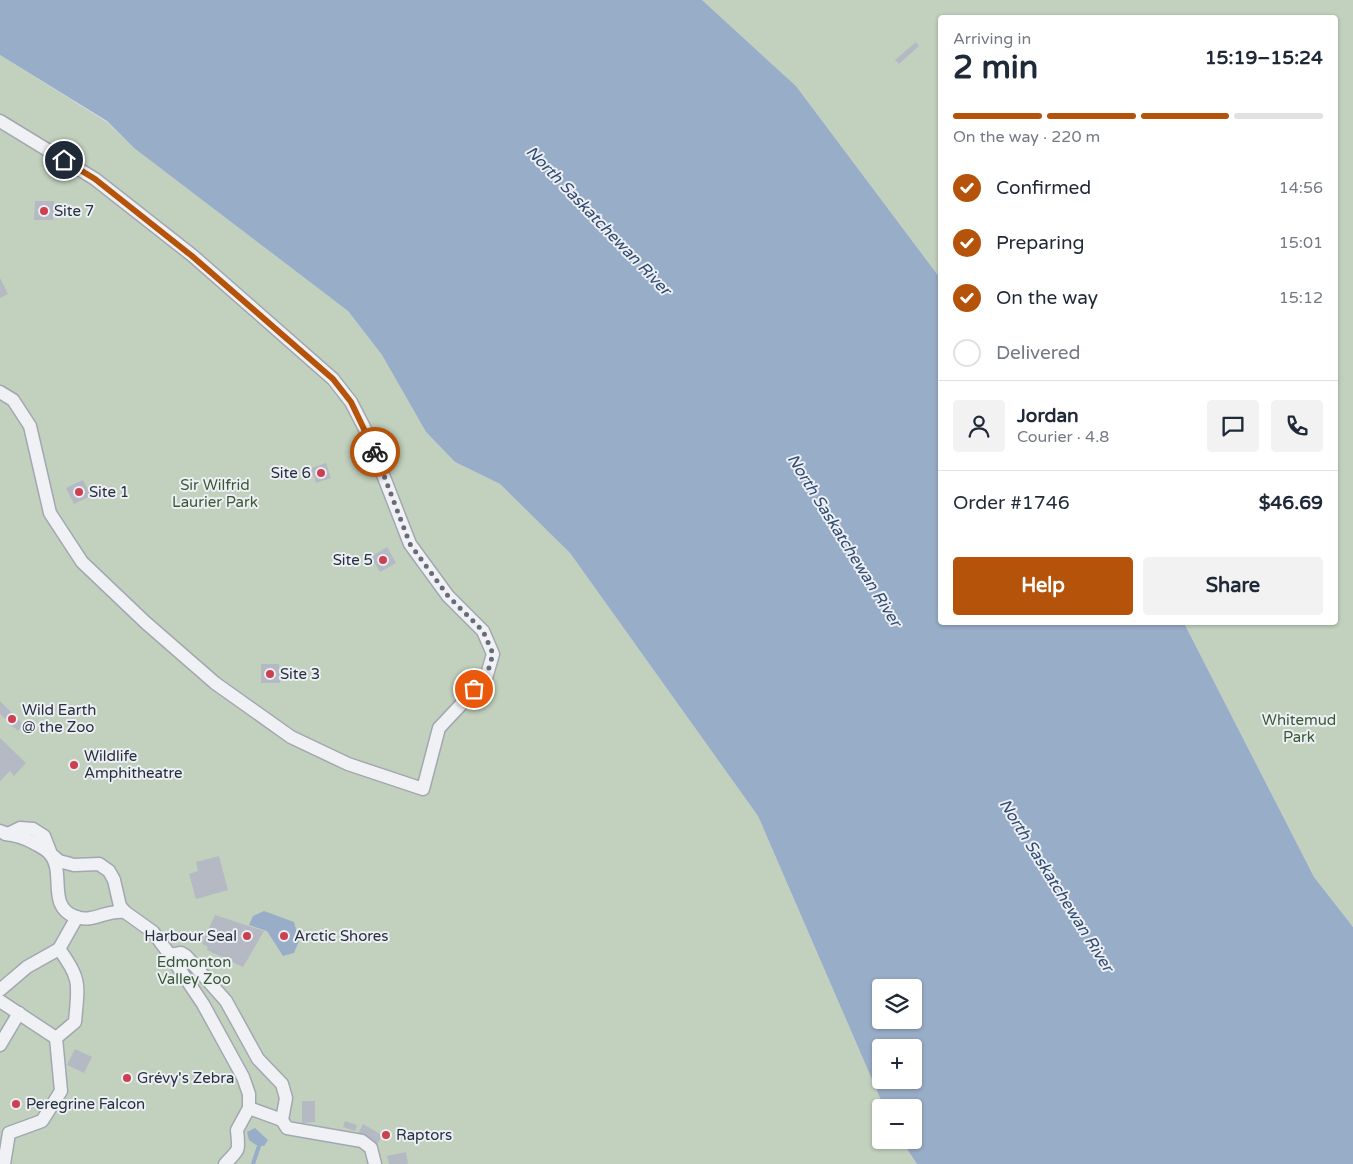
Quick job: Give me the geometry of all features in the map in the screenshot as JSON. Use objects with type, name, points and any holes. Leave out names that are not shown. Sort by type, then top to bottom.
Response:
[{"type":"street","points":[[0,121],[95,179],[192,256],[333,379],[351,402],[366,431],[410,544],[448,596],[483,631],[493,654],[486,678],[439,728],[423,789],[348,764],[291,737],[215,683],[145,622],[82,562],[50,513],[30,426],[13,400],[0,392]]},
{"type":"street","points":[[3,832],[30,841],[69,865],[93,864],[104,867],[112,875],[117,899],[124,912],[153,932],[203,1004],[245,1082],[249,1108],[237,1130],[239,1138],[238,1152],[225,1164]]},
{"type":"street","points":[[50,854],[57,874],[58,899],[70,914],[77,917],[91,918],[112,912],[124,912]]},
{"type":"street","points":[[0,990],[27,967],[59,949],[77,917]]},
{"type":"street","points":[[56,1038],[75,1022],[78,981],[71,966],[59,949]]},
{"type":"street","points":[[170,955],[181,953],[186,956],[226,1001],[258,1059],[282,1084],[286,1098],[282,1120],[286,1128],[292,1131],[326,1133],[362,1141],[371,1148],[375,1164]]},
{"type":"street","points":[[0,1001],[56,1038]]},
{"type":"street","points":[[0,1045],[19,1013]]},
{"type":"street","points":[[219,1034],[240,1025]]},
{"type":"street","points":[[4,1164],[9,1133],[42,1121],[61,1091],[56,1038]]},
{"type":"street","points":[[249,1108],[282,1120]]},
{"type":"green space","name":"Whitemud Park","points":[[702,0],[1353,0],[1353,927],[1314,877],[1185,625],[1338,625],[1338,15],[938,15],[938,275],[796,86]]},
{"type":"green space","name":"Sir Wilfrid Laurier Park","points":[[0,55],[107,122],[134,148],[348,311],[382,355],[426,432],[455,462],[500,484],[570,553],[758,816],[872,1079],[872,1089],[876,1089],[881,1099],[872,1099],[872,1149],[907,1149],[917,1164],[0,1164]]},
{"type":"water","name":"North Saskatchewan River","points":[[0,0],[702,0],[796,86],[938,275],[938,625],[1185,625],[1314,877],[1353,927],[1353,1164],[917,1164],[907,1149],[922,1149],[922,1099],[881,1099],[876,1089],[922,1089],[922,1039],[872,1039],[872,1079],[758,816],[570,553],[500,484],[455,462],[426,432],[382,355],[348,311],[134,148],[107,121],[0,55]]},
{"type":"water","name":"Arctic Shores","points":[[264,911],[294,922],[299,941],[294,953],[283,956],[267,931],[249,925],[253,916]]},
{"type":"water","points":[[255,1128],[268,1140],[264,1146],[256,1145],[249,1140],[247,1132]]},
{"type":"building","points":[[916,42],[919,46],[899,64],[895,60]]},
{"type":"building","name":"Site 7","points":[[35,201],[54,201],[53,220],[34,220]]},
{"type":"building","points":[[0,278],[8,294],[0,298]]},
{"type":"building","name":"Site 6","points":[[326,463],[331,478],[316,483],[311,468]]},
{"type":"building","name":"Site 1","points":[[83,480],[91,496],[74,504],[66,488]]},
{"type":"building","name":"Site 5","points":[[387,547],[396,563],[380,572],[371,557]]},
{"type":"building","name":"Site 3","points":[[261,664],[279,664],[280,683],[261,683]]},
{"type":"building","name":"Wild Earth @ the Zoo","points":[[0,701],[23,724],[18,731],[0,714]]},
{"type":"building","points":[[0,738],[26,763],[14,776],[10,771],[0,781]]},
{"type":"building","points":[[219,856],[228,890],[196,899],[189,874],[198,871],[196,862]]},
{"type":"building","points":[[215,915],[264,931],[243,967],[207,950],[208,947],[202,944]]},
{"type":"building","points":[[75,1049],[92,1057],[84,1073],[67,1065]]},
{"type":"building","points":[[302,1101],[315,1101],[315,1122],[302,1123]]},
{"type":"building","points":[[345,1121],[357,1125],[355,1131],[343,1127]]},
{"type":"building","points":[[363,1124],[382,1135],[377,1145],[358,1134]]},
{"type":"building","points":[[406,1152],[408,1164],[389,1164],[387,1156]]},
{"type":"waterway","points":[[253,1164],[259,1146]]},
{"type":"way so far","points":[[375,452],[410,544],[448,596],[483,631],[493,654],[486,678],[474,689]]},
{"type":"place","name":"Site 7","points":[[44,211]]},
{"type":"place","name":"Site 6","points":[[321,473]]},
{"type":"place","name":"Site 1","points":[[79,492]]},
{"type":"place","name":"Site 5","points":[[383,560]]},
{"type":"place","name":"Site 3","points":[[270,674]]},
{"type":"place","name":"Wild Earth @ the Zoo","points":[[12,719]]},
{"type":"place","name":"Wildlife Amphitheatre","points":[[74,765]]},
{"type":"place","name":"Harbour Seal","points":[[247,936]]},
{"type":"place","name":"Arctic Shores","points":[[284,936]]},
{"type":"place","name":"Grévy's Zebra","points":[[127,1078]]},
{"type":"place","name":"Peregrine Falcon","points":[[16,1104]]},
{"type":"place","name":"Raptors","points":[[386,1135]]},
{"type":"route","points":[[64,160],[95,179],[192,256],[333,379],[351,402],[375,452]]},
{"type":"park label","name":"Edmonton Valley Zoo","points":[[194,970]]}]
